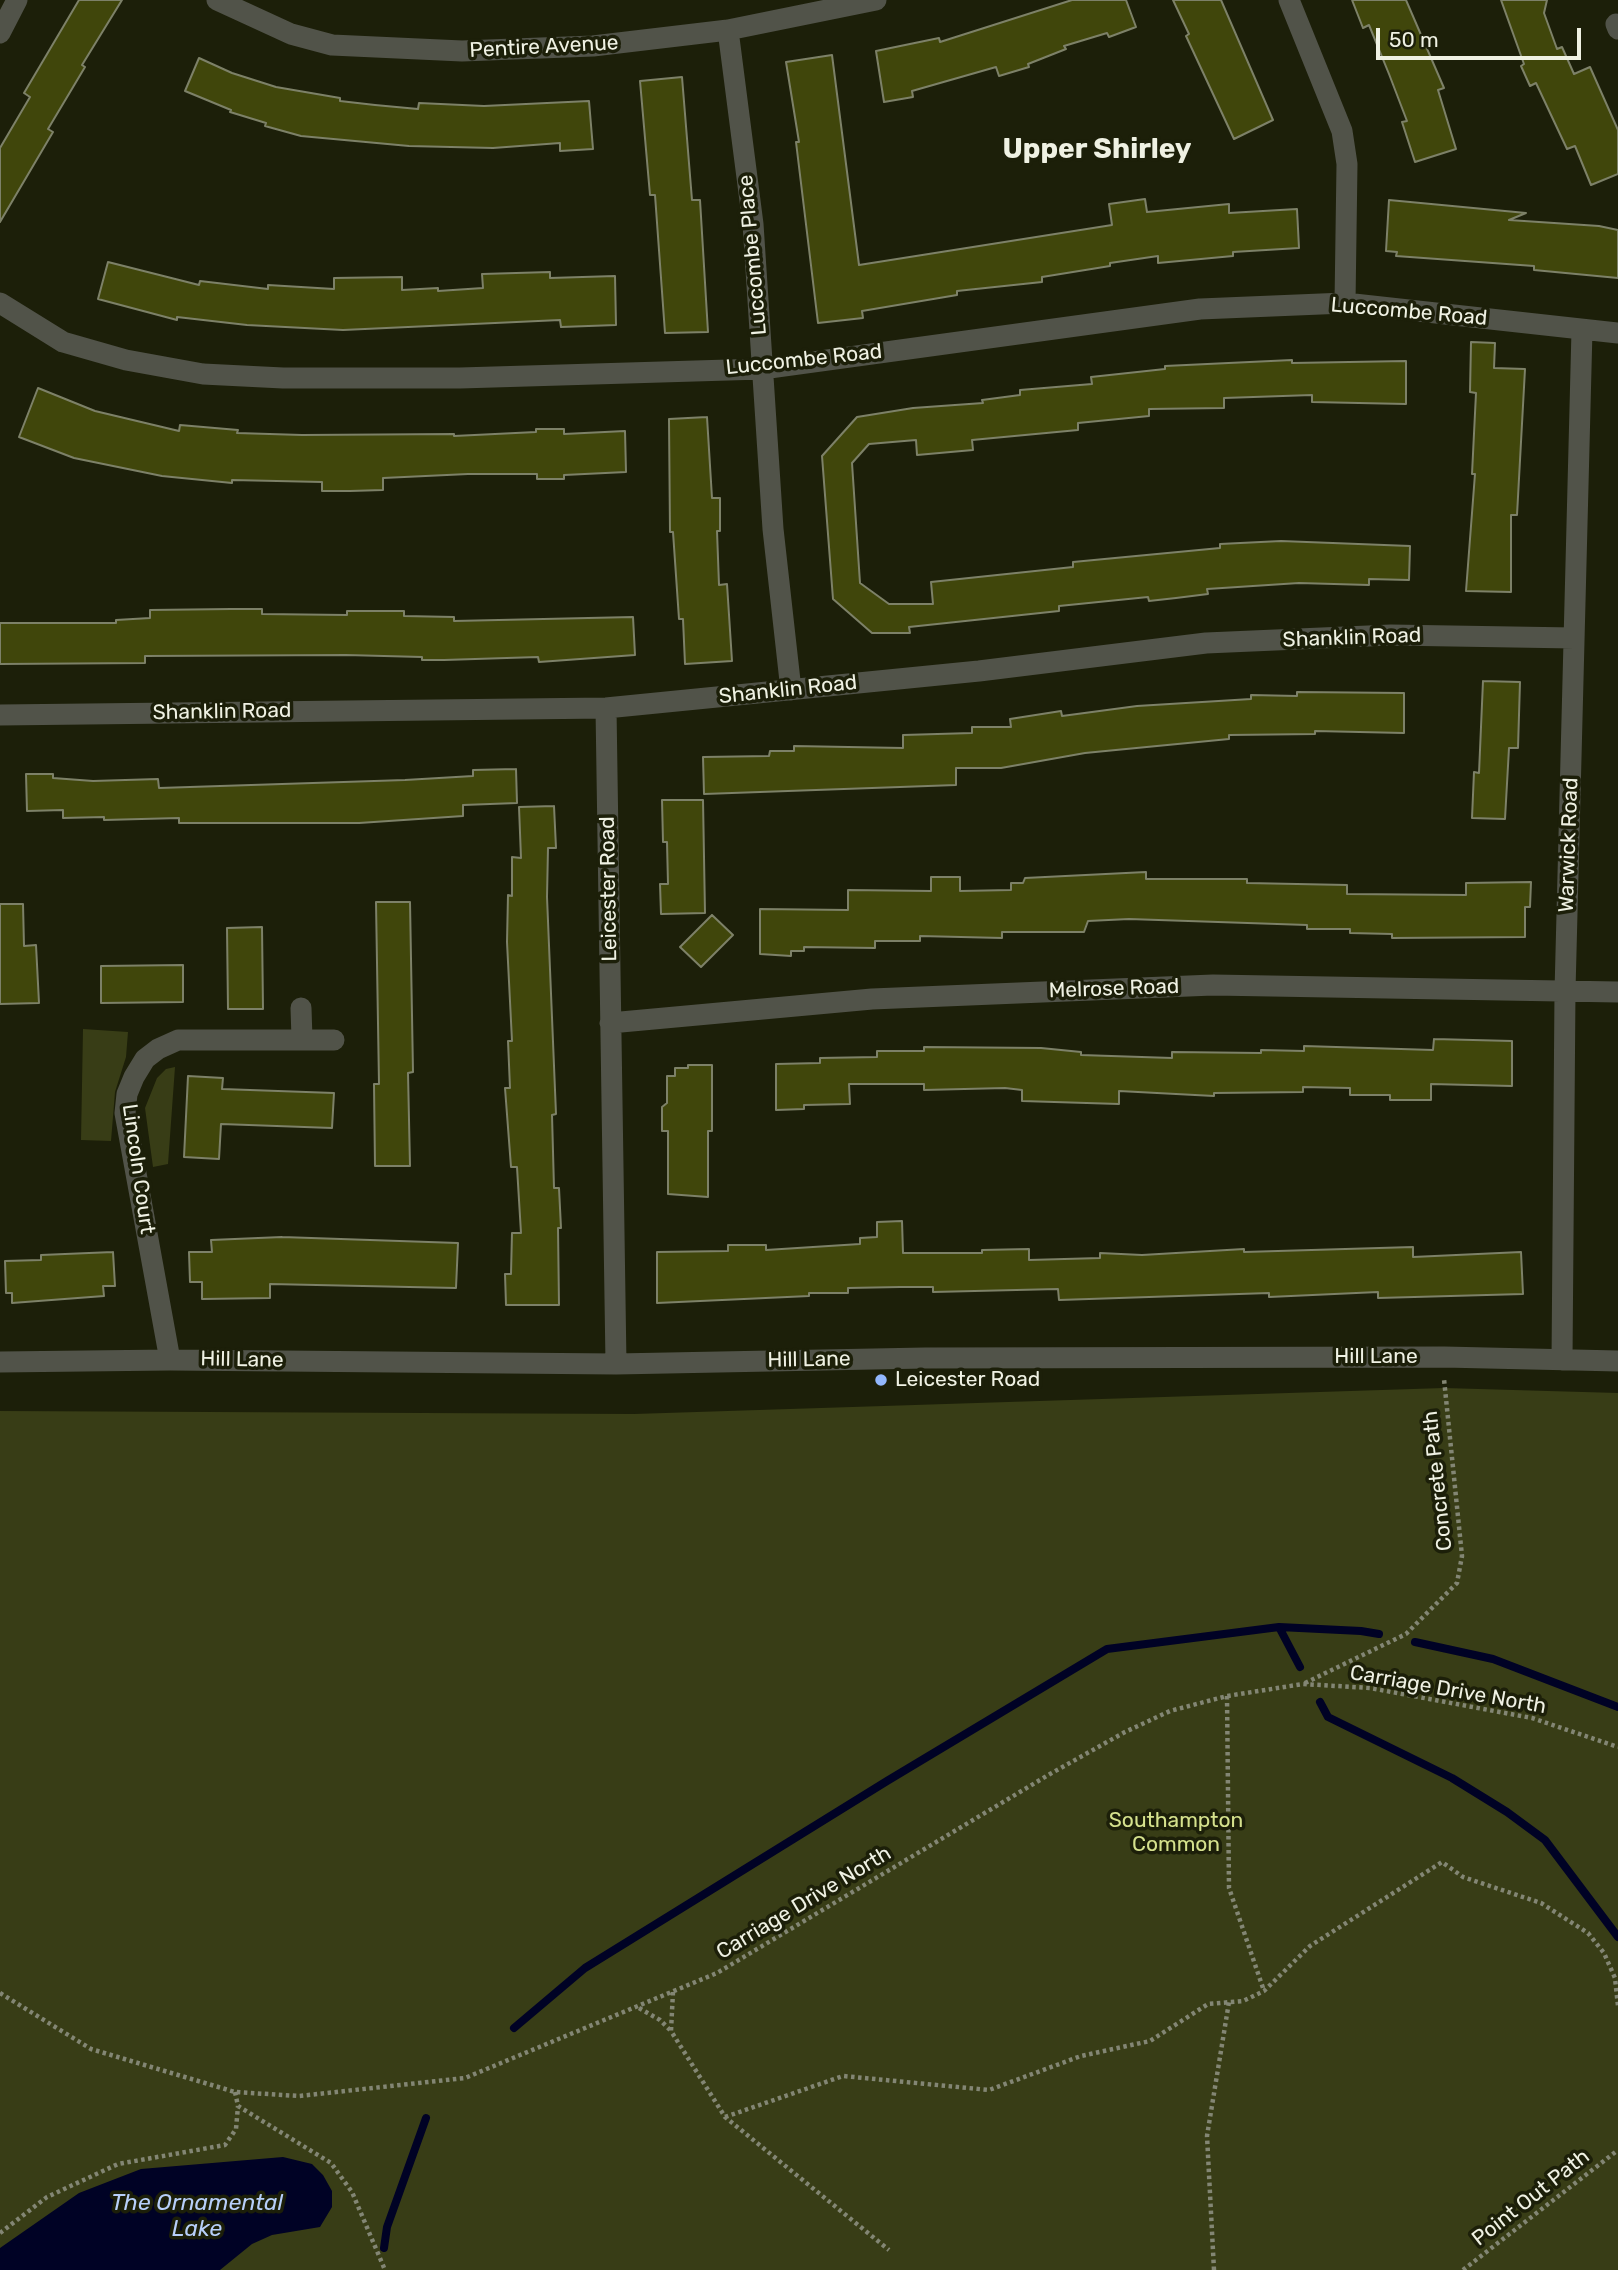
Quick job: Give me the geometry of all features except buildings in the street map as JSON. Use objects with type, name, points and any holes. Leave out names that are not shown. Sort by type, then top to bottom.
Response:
[{"type":"street","points":[[0,33],[17,0]]},
{"type":"street","name":"Pentire Avenue","points":[[217,0],[292,34],[332,46],[462,51],[593,46],[728,30],[876,0]]},
{"type":"street","points":[[1289,0],[1342,131],[1347,164],[1345,303]]},
{"type":"street","name":"Luccombe Place","points":[[728,30],[753,223],[773,530],[791,690]]},
{"type":"street","name":"Luccombe Road","points":[[0,303],[63,342],[126,360],[203,374],[460,378],[762,369],[1200,309],[1345,303],[1618,333]]},
{"type":"street","name":"Warwick Road","points":[[1562,1360],[1564,991],[1582,330]]},
{"type":"street","name":"Shanklin Road","points":[[0,715],[606,708],[1206,643],[1391,635],[1574,638]]},
{"type":"street","name":"Leicester Road","points":[[606,708],[616,1364]]},
{"type":"street","name":"Melrose Road","points":[[610,1023],[872,999],[1213,985],[1618,992]]},
{"type":"street","points":[[302,1007],[302,1039]]},
{"type":"street","name":"Lincoln Court","points":[[170,1360],[125,1113],[127,1094],[134,1077],[145,1059],[178,1040],[334,1040]]},
{"type":"street","name":"Hill Lane","points":[[0,1362],[170,1360],[616,1364],[925,1358],[1444,1357],[1618,1362]]},
{"type":"path","name":"Concrete Path","points":[[1303,1684],[1406,1634],[1457,1583],[1462,1556],[1444,1357]]},
{"type":"path","name":"Carriage Drive North","points":[[0,1993],[91,2049],[235,2092],[299,2096],[466,2078],[639,2008],[717,1973],[1125,1732],[1170,1711],[1227,1696],[1303,1684],[1370,1688],[1532,1718],[1618,1747]]},
{"type":"path","points":[[1227,1696],[1229,1888],[1264,1991]]},
{"type":"path","points":[[725,2117],[843,2076],[989,2090],[1081,2056],[1150,2041],[1208,2004],[1243,2001],[1264,1991],[1310,1946],[1442,1862],[1463,1877],[1541,1903],[1588,1933],[1604,1953],[1615,1978],[1618,2006]]},
{"type":"path","points":[[671,2031],[674,1991]]},
{"type":"path","points":[[1214,2270],[1207,2136],[1229,2002]]},
{"type":"path","points":[[639,2008],[660,2020],[671,2031],[725,2117],[889,2250]]},
{"type":"path","points":[[0,2233],[47,2197],[118,2164],[225,2146],[236,2129],[238,2106],[235,2092]]},
{"type":"path","points":[[238,2106],[331,2163],[352,2192],[385,2270]]},
{"type":"path","name":"Point Out Path","points":[[1463,2270],[1618,2150]]},
{"type":"green space","points":[[83,1029],[128,1032],[126,1057],[115,1092],[111,1141],[81,1140]]},
{"type":"green space","points":[[175,1067],[168,1164],[153,1167],[145,1108],[157,1078],[166,1069]]},
{"type":"green space","name":"Southampton Common","points":[[1444,1388],[1618,1393],[1618,2270],[0,2270],[0,1411],[634,1414]]},
{"type":"water","name":"The Ornamental Lake","points":[[283,2157],[312,2164],[323,2175],[332,2191],[332,2207],[320,2227],[272,2235],[252,2244],[220,2270],[0,2270],[0,2248],[79,2193],[141,2169]]},
{"type":"waterway","points":[[1279,1627],[1379,1634]]},
{"type":"waterway","points":[[514,2028],[585,1968],[1107,1649],[1279,1627],[1300,1667]]},
{"type":"waterway","points":[[1415,1642],[1493,1659],[1618,1707]]},
{"type":"waterway","points":[[1320,1702],[1328,1717],[1452,1778],[1507,1812],[1545,1840],[1618,1937]]},
{"type":"waterway","points":[[384,2248],[387,2227],[426,2118]]},
{"type":"place","name":"Leicester Road","points":[[881,1380]]},
{"type":"district","name":"Upper Shirley","points":[[1097,150]]}]
